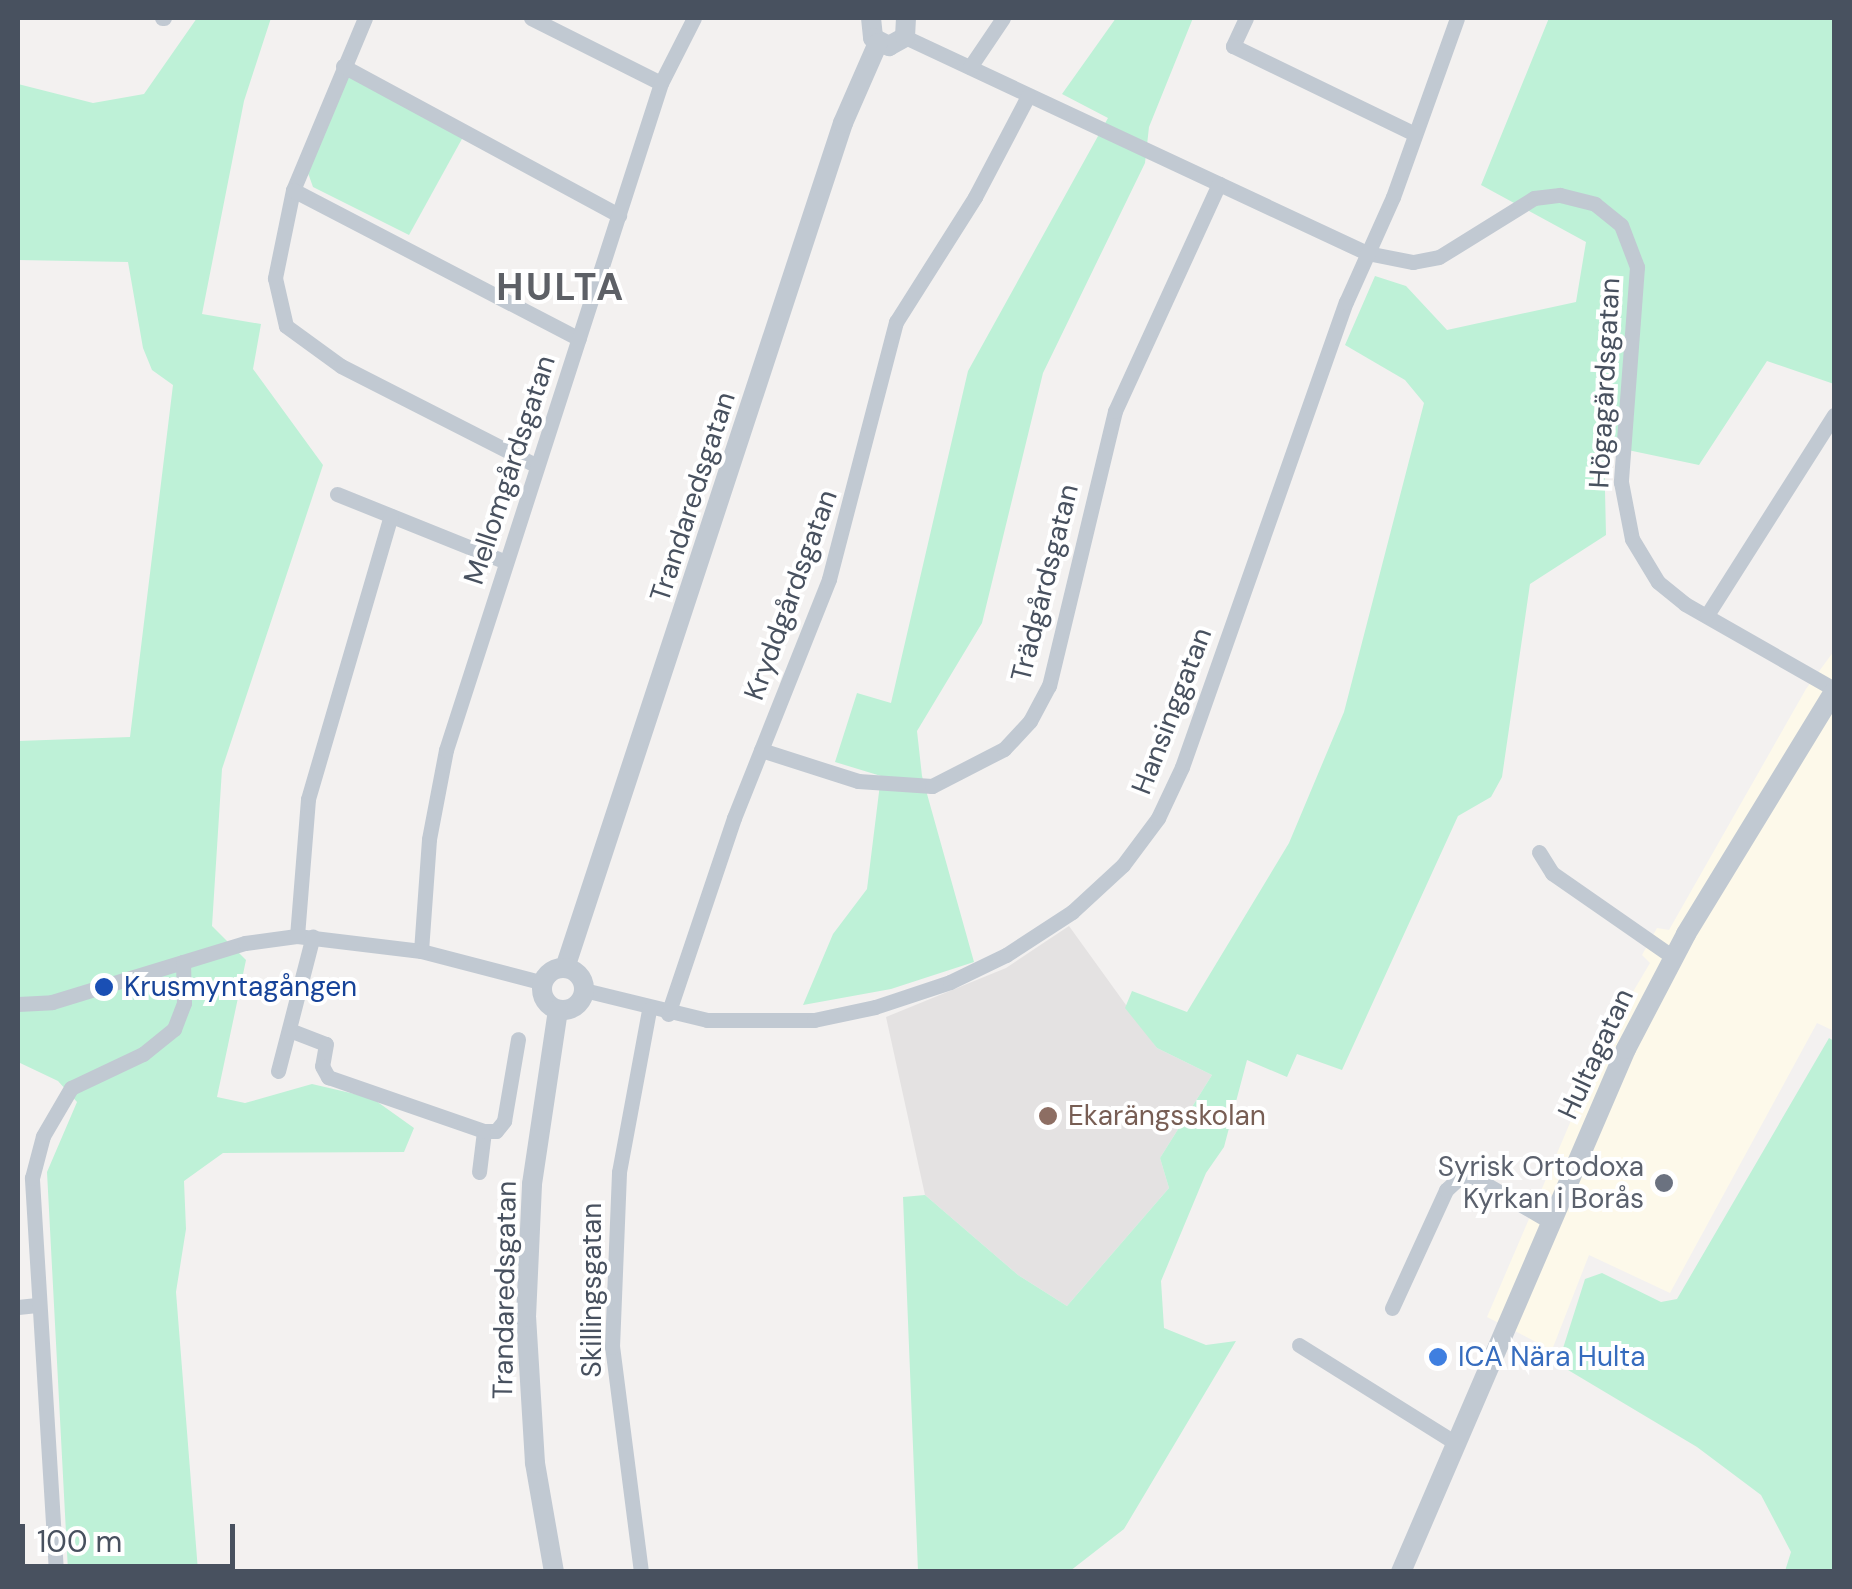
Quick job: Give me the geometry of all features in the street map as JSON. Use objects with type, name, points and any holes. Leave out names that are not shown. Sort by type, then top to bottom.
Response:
[{"type":"street","points":[[365,18],[294,190],[275,278],[291,332],[341,366],[537,466]]},
{"type":"street","points":[[530,18],[661,83]]},
{"type":"street","name":"Mellomgårdsgatan","points":[[421,951],[429,839],[446,750],[661,83],[694,18]]},
{"type":"street","points":[[870,18],[869,32],[878,43],[893,46],[906,27]]},
{"type":"street","points":[[970,67],[1003,18]]},
{"type":"street","points":[[1246,18],[1233,46],[1415,134]]},
{"type":"street","name":"Hansinggatan","points":[[584,990],[668,1014],[814,1020],[895,1001],[1006,954],[1072,912],[1123,865],[1158,818],[1182,768],[1456,18]]},
{"type":"street","name":"Högagärdsgatan","points":[[906,27],[970,67],[1028,96],[1368,253],[1413,262],[1439,257],[1499,215],[1534,198],[1560,195],[1595,204],[1620,225],[1637,268],[1623,508],[1658,582],[1834,691]]},
{"type":"street","name":"Trandaredsgatan","points":[[566,968],[843,123],[878,43]]},
{"type":"street","points":[[343,66],[618,215]]},
{"type":"street","name":"Kryddgårdsgatan","points":[[668,1014],[761,750],[829,579],[896,322],[975,198],[1028,96]]},
{"type":"street","name":"Trädgårdsgatan","points":[[761,750],[858,781],[932,786],[1004,750],[1030,720],[1049,686],[1115,411],[1219,184]]},
{"type":"street","points":[[294,190],[579,339]]},
{"type":"street","points":[[1708,615],[1834,415]]},
{"type":"street","points":[[337,494],[506,562]]},
{"type":"street","points":[[278,1071],[292,1031],[305,936],[308,799],[391,516]]},
{"type":"street","name":"Hultagatan","points":[[1401,1572],[1549,1221],[1673,957],[1834,691]]},
{"type":"street","points":[[1538,852],[1552,872],[1673,957]]},
{"type":"street","points":[[18,1004],[52,1002],[245,942],[305,936],[421,951],[544,983],[566,968],[579,975],[584,990],[576,1006],[558,1010],[545,1000],[544,983]]},
{"type":"street","points":[[56,1572],[32,1178],[44,1136],[70,1088],[142,1054],[174,1029],[184,1003],[183,962]]},
{"type":"street","name":"Trandaredsgatan","points":[[554,1572],[535,1463],[526,1317],[534,1167],[558,1010]]},
{"type":"street","name":"Skillingsgatan","points":[[641,1572],[612,1347],[619,1172],[650,1010]]},
{"type":"street","points":[[292,1031],[326,1044],[322,1066],[328,1078],[484,1131],[496,1131],[504,1121],[518,1039]]},
{"type":"street","points":[[479,1172],[484,1131]]},
{"type":"street","points":[[1392,1308],[1446,1190],[1461,1176],[1470,1175],[1549,1221]]},
{"type":"street","points":[[18,1307],[38,1305]]},
{"type":"street","points":[[1299,1345],[1456,1443]]},
{"type":"shaded area","points":[[1834,651],[1834,1031],[1817,1023],[1670,1293],[1589,1255],[1552,1350],[1487,1317],[1608,1034],[1650,963],[1642,955],[1657,928],[1669,930],[1806,689]]},
{"type":"shaded area","name":"Ekarängsskolan","points":[[1069,926],[1157,1048],[1212,1075],[1160,1158],[1169,1188],[1067,1306],[1018,1275],[925,1195],[886,1017],[1006,968]]},
{"type":"green space","points":[[197,18],[271,18],[244,101],[202,314],[261,324],[253,369],[323,465],[222,769],[212,926],[246,960],[217,1097],[245,1103],[312,1084],[372,1098],[414,1128],[404,1152],[223,1153],[184,1181],[186,1229],[176,1292],[198,1571],[68,1571],[47,1172],[77,1102],[58,1081],[18,1062],[18,741],[130,737],[173,385],[152,370],[143,348],[128,262],[18,260],[18,84],[93,103],[144,94]]},
{"type":"green space","points":[[1116,18],[1193,18],[1149,127],[1145,163],[1043,373],[982,623],[917,731],[922,776],[974,962],[891,989],[803,1005],[833,934],[867,889],[881,776],[835,762],[857,693],[891,703],[968,371],[1108,118],[1062,94]]},
{"type":"green space","points":[[1549,18],[1834,18],[1834,384],[1767,361],[1699,465],[1604,445],[1606,535],[1530,584],[1502,777],[1491,797],[1458,816],[1342,1070],[1297,1054],[1287,1077],[1247,1060],[1224,1147],[1206,1173],[1161,1281],[1164,1328],[1206,1345],[1236,1341],[1124,1529],[1070,1571],[918,1571],[903,1197],[925,1195],[1018,1275],[1067,1306],[1169,1188],[1160,1158],[1212,1075],[1157,1048],[1125,1008],[1132,991],[1187,1012],[1289,843],[1344,712],[1424,403],[1405,380],[1345,345],[1375,276],[1406,286],[1447,330],[1576,302],[1586,242],[1481,185]]},
{"type":"green space","points":[[348,75],[463,137],[409,235],[313,187],[308,173]]},
{"type":"green space","points":[[1829,1038],[1834,1041],[1834,1571],[1785,1571],[1791,1552],[1761,1495],[1697,1447],[1558,1364],[1585,1279],[1602,1273],[1661,1302],[1677,1299]]},
{"type":"place","name":"Krusmyntagången","points":[[104,987]]},
{"type":"place","name":"Ekarängsskolan","points":[[1048,1116]]},
{"type":"place","name":"Syrisk Ortodoxa Kyrkan i Borås","points":[[1664,1183]]},
{"type":"place","name":"ICA Nära Hulta","points":[[1438,1357]]},
{"type":"district","name":"HULTA","points":[[561,288]]}]
